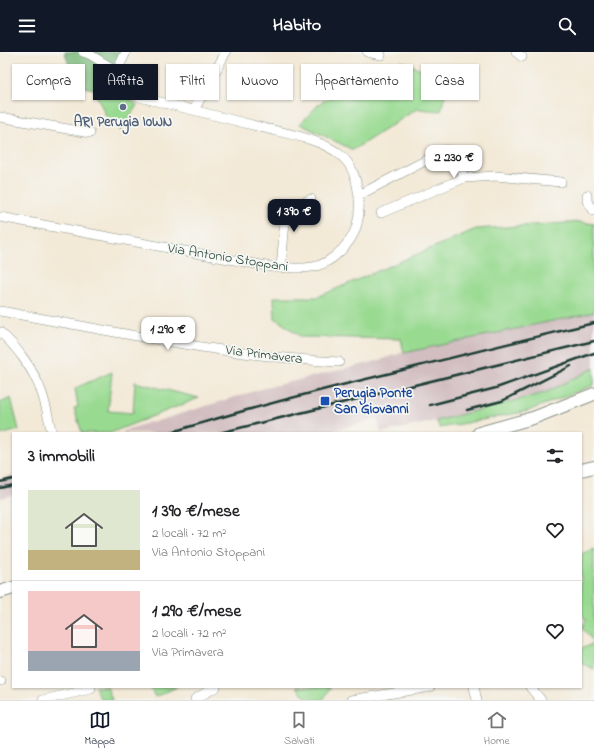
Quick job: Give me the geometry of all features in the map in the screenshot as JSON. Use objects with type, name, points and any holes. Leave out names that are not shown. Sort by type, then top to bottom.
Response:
[{"type":"main road","points":[[482,432],[534,418],[594,394]]},
{"type":"main road","points":[[582,470],[594,467]]},
{"type":"main road","points":[[0,585],[12,582]]},
{"type":"main road","points":[[0,592],[12,588]]},
{"type":"street","points":[[83,52],[105,64]]},
{"type":"street","points":[[120,64],[126,52]]},
{"type":"street","points":[[194,110],[226,52]]},
{"type":"street","points":[[367,52],[381,55]]},
{"type":"street","name":"Via Antonio Stoppani","points":[[0,217],[281,268],[316,267],[332,260],[353,236],[358,222],[359,195],[354,174],[341,155],[330,147],[288,134],[152,100]]},
{"type":"street","points":[[0,117],[90,133]]},
{"type":"street","points":[[359,195],[446,150],[458,158],[464,178]]},
{"type":"street","points":[[381,213],[464,178],[496,176],[562,182]]},
{"type":"street","points":[[587,195],[587,201],[594,211]]},
{"type":"street","points":[[281,268],[285,221],[289,210],[311,199]]},
{"type":"street","name":"Via Primavera","points":[[0,311],[230,352],[339,362]]},
{"type":"street","points":[[0,332],[28,366],[40,388],[52,432]]},
{"type":"street","points":[[195,699],[214,688]]},
{"type":"street","points":[[351,700],[424,688]]},
{"type":"street","points":[[474,688],[477,700]]},
{"type":"street","points":[[531,688],[541,700]]},
{"type":"street","points":[[43,700],[91,689]]},
{"type":"shaded area","points":[[580,222],[594,223],[594,368],[545,393],[436,421],[386,432],[381,432],[377,419],[327,432],[123,432],[150,422],[151,423],[261,389],[377,361],[404,352],[401,339],[301,337],[275,318],[274,297],[317,297],[476,229]]},
{"type":"shaded area","points":[[12,475],[12,495],[0,498],[0,479]]},
{"type":"green space","points":[[65,52],[111,64],[93,64],[93,89],[85,87],[85,64],[69,64]]},
{"type":"green space","points":[[65,52],[123,52],[116,64],[93,64],[93,89],[85,87],[85,64],[69,64]]},
{"type":"green space","points":[[401,61],[408,64],[395,64]]},
{"type":"green space","points":[[413,66],[421,69],[421,100],[444,100],[441,111],[417,109],[353,150],[300,124],[320,103],[326,100],[413,100]]},
{"type":"green space","points":[[99,100],[131,100],[137,105],[121,131],[106,116]]},
{"type":"green space","points":[[580,222],[594,224],[594,312],[404,353],[401,339],[301,337],[275,318],[274,297],[317,297],[476,229]]},
{"type":"green space","points":[[594,368],[594,385],[528,411],[440,428],[436,421],[545,393]]},
{"type":"green space","points":[[112,372],[108,411],[133,413],[135,382],[199,398],[113,432],[82,432],[74,408],[78,407],[75,388]]},
{"type":"green space","points":[[11,398],[19,430],[0,435],[0,403]]},
{"type":"green space","points":[[594,549],[594,642],[582,628],[586,620],[582,614],[582,554]]},
{"type":"green space","points":[[594,643],[594,669],[582,663],[582,649]]},
{"type":"green space","points":[[95,688],[107,688],[112,700],[101,700]]},
{"type":"green space","points":[[150,688],[175,688],[155,697]]},
{"type":"green space","points":[[298,688],[330,688],[323,700],[308,700]]},
{"type":"railway","points":[[172,432],[224,416],[307,394],[594,323]]},
{"type":"railway","points":[[223,432],[594,341]]},
{"type":"railway","points":[[430,405],[496,388],[594,353]]},
{"type":"railway","points":[[467,410],[502,401],[571,366]]},
{"type":"railway","points":[[0,482],[12,479]]},
{"type":"railway","points":[[0,488],[12,485]]},
{"type":"place","name":"ARI Perugia I0WN","points":[[123,107]]},
{"type":"place","name":"Perugia Ponte San Giovanni","points":[[325,401]]}]
